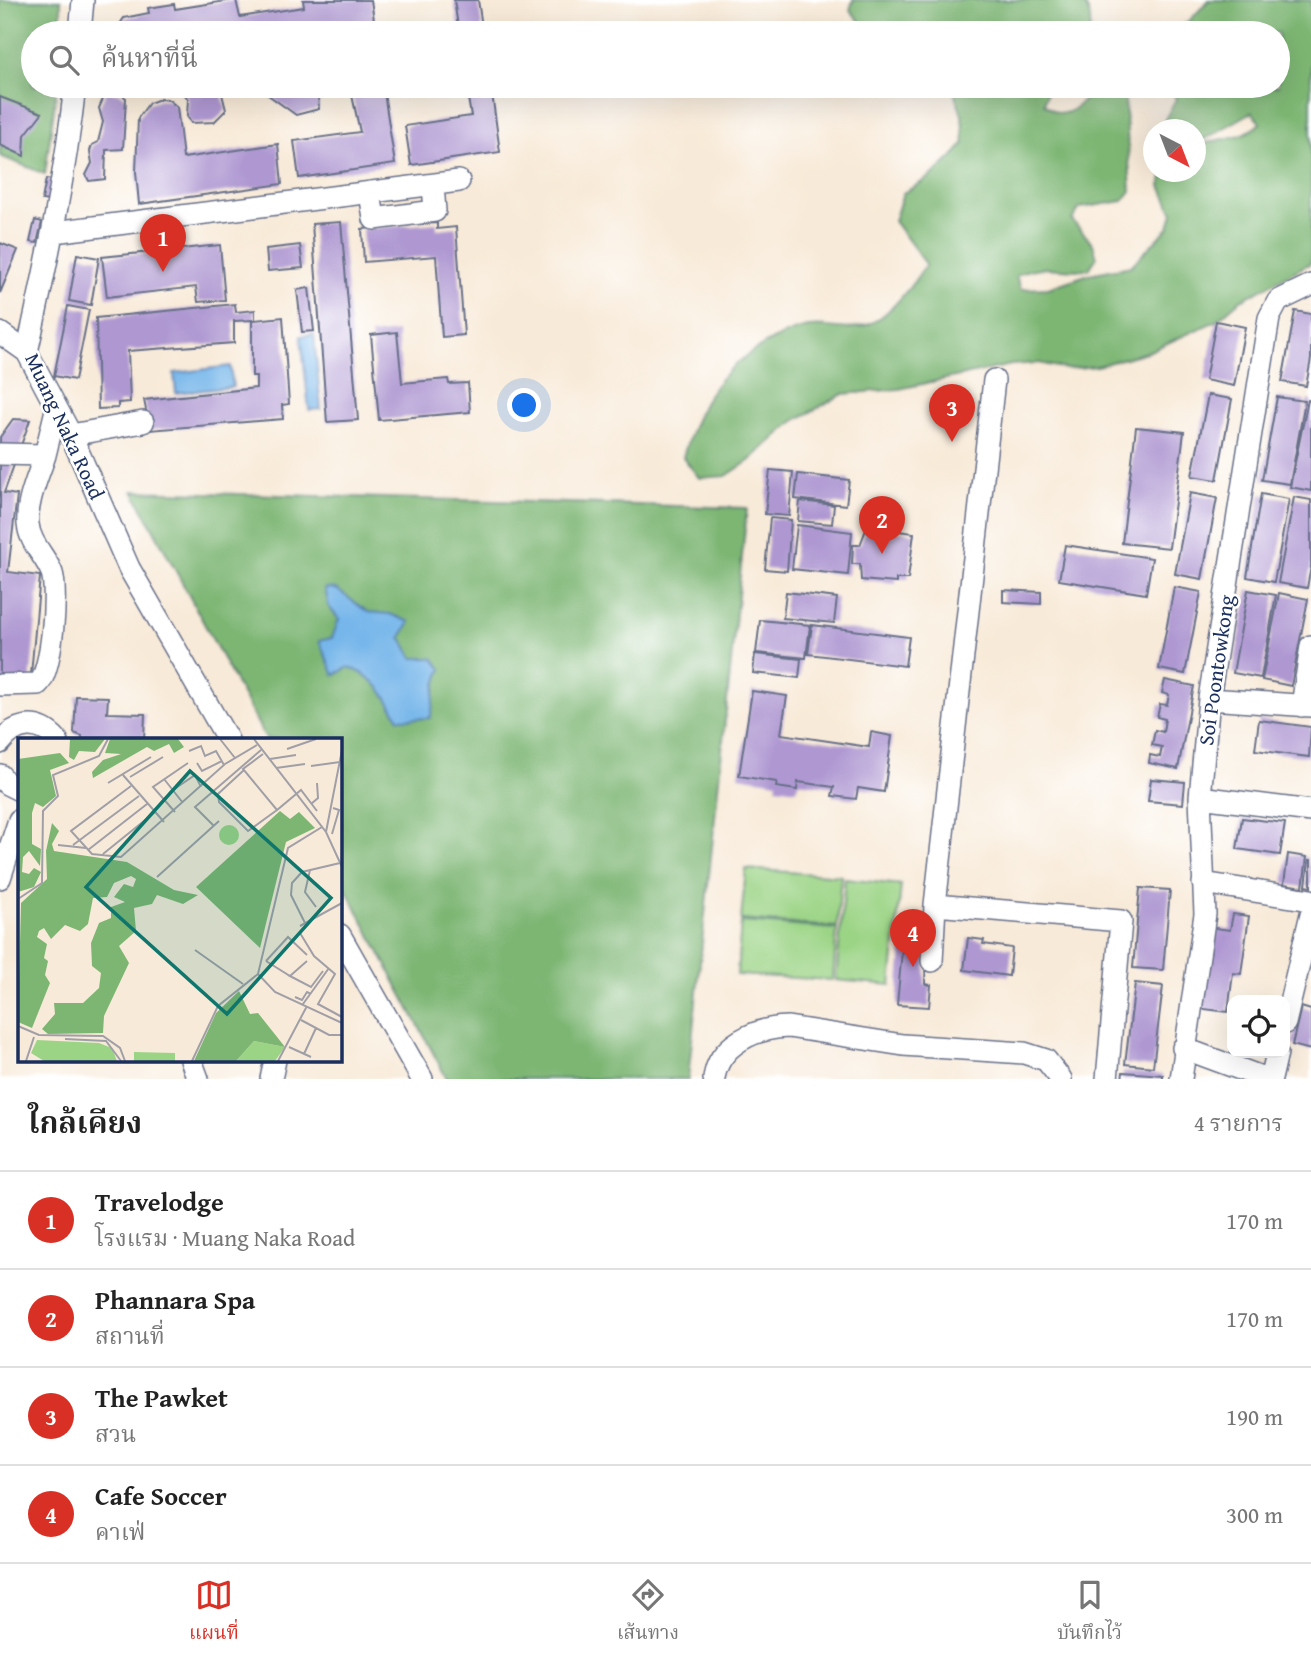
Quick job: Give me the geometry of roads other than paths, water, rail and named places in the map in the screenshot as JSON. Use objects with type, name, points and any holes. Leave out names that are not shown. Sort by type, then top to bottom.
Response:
[{"type":"street","points":[[81,21],[83,0]]},
{"type":"street","name":"Muang Naka Road","points":[[74,98],[67,162],[27,352],[71,435],[129,568],[227,738]]},
{"type":"street","points":[[54,232],[459,181]]},
{"type":"street","name":"Soi Poontowkong","points":[[1181,1079],[1183,1048],[1205,914],[1200,797],[1209,699],[1269,318],[1278,302],[1311,285]]},
{"type":"street","points":[[0,333],[27,352]]},
{"type":"street","points":[[932,961],[994,380]]},
{"type":"street","points":[[0,685],[38,684],[47,673],[55,589],[52,573],[31,538],[28,523],[32,496],[56,410]]},
{"type":"street","points":[[71,435],[143,422]]},
{"type":"street","points":[[0,454],[45,456]]},
{"type":"street","points":[[1209,699],[1306,706],[1311,646]]},
{"type":"street","points":[[0,743],[8,733],[28,725],[49,731],[55,738]]},
{"type":"street","points":[[0,775],[7,784],[18,790]]},
{"type":"street","points":[[1200,797],[1311,811]]},
{"type":"street","points":[[0,878],[18,829]]},
{"type":"street","points":[[1203,883],[1311,900]]},
{"type":"street","points":[[936,905],[1121,921],[1107,1079]]},
{"type":"street","points":[[1290,1002],[1311,914]]},
{"type":"street","points":[[341,937],[422,1079]]},
{"type":"street","points":[[713,1079],[715,1068],[724,1052],[738,1042],[771,1028],[788,1027],[903,1045],[1024,1053],[1046,1060],[1060,1079]]},
{"type":"street","points":[[1183,1048],[1269,1079],[1276,1058]]},
{"type":"street","points":[[192,1062],[198,1079]]},
{"type":"water","points":[[314,334],[321,409],[309,410],[301,336]]},
{"type":"water","points":[[230,366],[233,387],[176,393],[174,373]]},
{"type":"water","points":[[325,588],[336,589],[368,612],[390,614],[410,622],[401,637],[413,658],[433,658],[442,669],[430,718],[399,719],[384,694],[359,671],[349,667],[334,675],[319,641],[332,638],[339,619],[329,607]]},
{"type":"place","name":"Travelodge","points":[[163,272]]},
{"type":"place","name":"The Pawket","points":[[952,442]]},
{"type":"place","name":"Phannara Spa","points":[[882,554]]},
{"type":"place","name":"Cafe Soccer","points":[[913,967]]}]
